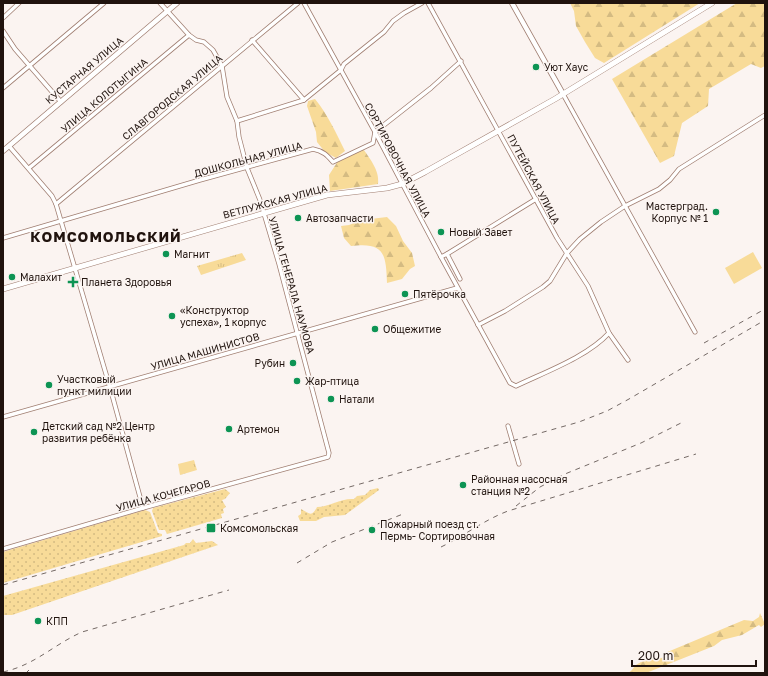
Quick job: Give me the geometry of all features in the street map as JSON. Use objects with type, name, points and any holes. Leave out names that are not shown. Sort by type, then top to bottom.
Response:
[{"type":"main road","name":"ВЕТЛУЖСКАЯ УЛИЦА","points":[[3,289],[327,195],[387,188],[402,184],[499,131],[603,71],[712,3]]},
{"type":"street","points":[[3,18],[19,3]]},
{"type":"street","points":[[3,88],[104,3]]},
{"type":"street","name":"УЛИЦА ГЕНЕРАЛА НАУМОВА","points":[[160,3],[189,35],[196,40],[204,42],[213,50],[222,66],[227,98],[237,121],[239,137],[247,168],[263,213],[297,333],[329,453],[328,457]]},
{"type":"street","name":"КУСТАРНАЯ УЛИЦА","points":[[3,151],[177,3]]},
{"type":"street","name":"СЛАВГОРОДСКАЯ УЛИЦА","points":[[56,204],[298,3]]},
{"type":"street","name":"СОРТИРОВОЧНАЯ УЛИЦА","points":[[304,3],[375,132],[457,288],[510,383],[516,386],[580,354],[600,342],[609,333]]},
{"type":"street","points":[[237,121],[304,100],[341,70],[344,64],[384,32],[393,21],[422,3]]},
{"type":"street","name":"ПУТЕЙСКАЯ УЛИЦА","points":[[428,3],[536,199],[588,286],[609,333],[628,360]]},
{"type":"street","points":[[512,3],[695,332]]},
{"type":"street","points":[[3,31],[29,66],[61,102]]},
{"type":"street","name":"УЛИЦА КОЛОТЫГИНА","points":[[29,168],[189,35]]},
{"type":"street","points":[[252,40],[304,100]]},
{"type":"street","name":"ДОШКОЛЬНАЯ УЛИЦА","points":[[3,238],[313,149],[327,154],[333,162],[373,143],[375,132],[431,88],[461,61]]},
{"type":"street","points":[[478,325],[505,311],[543,287],[550,281],[567,253],[580,239],[601,222],[625,206],[659,189],[670,180],[679,169],[765,115]]},
{"type":"street","points":[[9,146],[52,196],[56,204],[110,386],[143,508]]},
{"type":"street","points":[[441,257],[536,199]]},
{"type":"street","points":[[447,254],[460,279]]},
{"type":"street","name":"УЛИЦА МАШИНИСТОВ","points":[[3,417],[457,288]]},
{"type":"street","points":[[508,426],[519,464]]},
{"type":"street","name":"УЛИЦА КОЧЕГАРОВ","points":[[3,549],[143,508],[328,457]]},
{"type":"green space","points":[[570,3],[700,3],[604,63],[595,58],[585,42],[576,26],[574,11]]},
{"type":"green space","points":[[737,3],[765,3],[765,66],[761,68],[751,64],[709,89],[708,106],[682,123],[674,156],[660,163],[612,79]]},
{"type":"green space","points":[[315,99],[328,118],[345,151],[336,158],[325,152],[317,142],[316,132],[307,106],[308,101]]},
{"type":"green space","points":[[362,147],[376,169],[378,184],[330,191],[329,175],[338,161]]},
{"type":"green space","points":[[387,217],[396,226],[403,241],[412,253],[415,266],[410,269],[402,279],[387,283],[386,264],[381,252],[377,248],[370,246],[351,246],[344,238],[341,226],[349,225],[362,220]]},
{"type":"green space","points":[[753,252],[762,268],[734,284],[725,268]]},
{"type":"green space","points":[[242,253],[246,260],[201,275],[197,266]]},
{"type":"green space","points":[[194,460],[197,470],[180,475],[178,464]]},
{"type":"green space","points":[[378,488],[379,490],[345,515],[324,517],[316,521],[300,521],[298,516],[301,514],[301,509],[310,514],[314,512],[317,507],[354,499],[357,496],[365,495],[370,490]]},
{"type":"green space","points":[[225,489],[230,493],[225,499],[222,500],[226,507],[223,509],[224,513],[221,514],[222,518],[167,534],[165,530],[159,530],[152,511],[153,508]]},
{"type":"green space","points":[[145,510],[150,512],[158,533],[162,534],[162,536],[3,583],[3,552]]},
{"type":"green space","points":[[193,539],[196,543],[212,541],[218,545],[12,615],[3,615],[3,596],[184,545],[186,543],[190,543]]},
{"type":"green space","points":[[760,613],[765,624],[761,627],[759,625],[742,635],[722,640],[714,646],[646,673],[628,673],[636,665],[642,662],[652,658],[662,658],[665,653],[744,620],[753,621],[759,617]]},
{"type":"railway","points":[[704,343],[765,309]]},
{"type":"railway","points":[[3,585],[579,422],[607,411],[629,399],[765,320]]},
{"type":"railway","points":[[516,506],[540,487],[565,474],[641,443],[681,423]]},
{"type":"railway","points":[[441,547],[508,511],[696,454]]},
{"type":"railway","points":[[297,563],[332,542],[403,514]]},
{"type":"railway","points":[[3,672],[25,665],[82,632],[229,590]]},
{"type":"railway","points":[[26,673],[29,670]]},
{"type":"place","name":"Уют Хаус","points":[[536,67]]},
{"type":"place","name":"Мастерград. Корпус № 1","points":[[716,212]]},
{"type":"place","name":"Автозапчасти","points":[[298,218]]},
{"type":"place","name":"Новый Завет","points":[[441,232]]},
{"type":"place","name":"Магнит","points":[[166,254]]},
{"type":"place","name":"Малахит","points":[[12,277]]},
{"type":"place","name":"Планета Здоровья","points":[[73,282]]},
{"type":"place","name":"Пятёрочка","points":[[405,294]]},
{"type":"place","name":"«Конструктор успеха», 1 корпус","points":[[172,316]]},
{"type":"place","name":"Общежитие","points":[[375,329]]},
{"type":"place","name":"Рубин","points":[[293,363]]},
{"type":"place","name":"Жар-птица","points":[[297,381]]},
{"type":"place","name":"Участковый пункт милиции","points":[[49,385]]},
{"type":"place","name":"Натали","points":[[331,399]]},
{"type":"place","name":"Артемон","points":[[229,429]]},
{"type":"place","name":"Детский сад №2 Центр развития ребёнка","points":[[34,432]]},
{"type":"place","name":"Районная насосная станция №2","points":[[463,485]]},
{"type":"place","name":"Комсомольская","points":[[211,528]]},
{"type":"place","name":"Пожарный поезд ст. Пермь- Сортировочная","points":[[372,530]]},
{"type":"place","name":"КПП","points":[[38,621]]},
{"type":"district","name":"КОМСОМОЛЬСКИЙ","points":[[106,236]]}]
